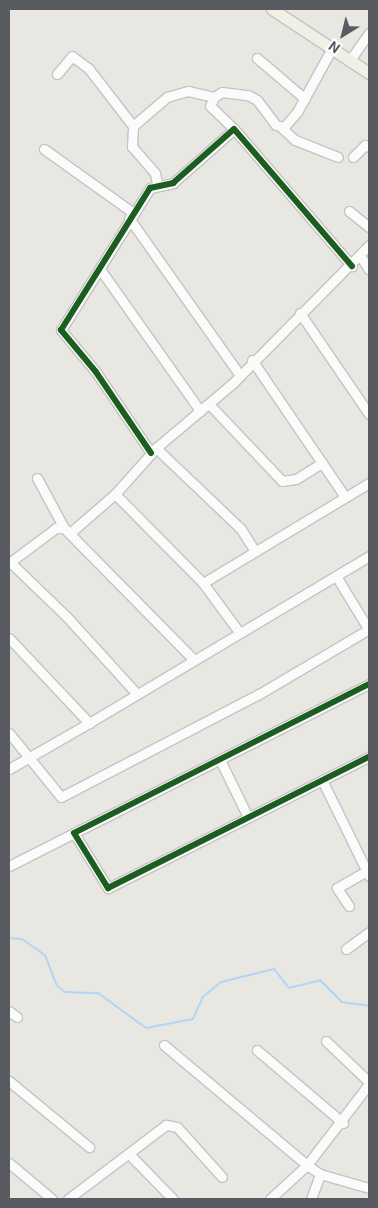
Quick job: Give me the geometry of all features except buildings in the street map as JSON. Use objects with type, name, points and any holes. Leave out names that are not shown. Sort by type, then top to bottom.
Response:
[{"type":"main road","points":[[272,9],[369,73]]},
{"type":"street","points":[[350,60],[369,33]]},
{"type":"street","points":[[281,127],[286,126],[305,99],[332,48]]},
{"type":"street","points":[[57,74],[72,56],[89,69],[133,126],[132,147],[155,173],[157,184]]},
{"type":"street","points":[[257,58],[305,99]]},
{"type":"street","points":[[133,126],[167,97],[188,91],[214,96],[222,92],[248,95],[295,140],[338,157]]},
{"type":"street","points":[[214,96],[210,106],[234,129],[352,266]]},
{"type":"street","points":[[234,129],[173,183],[157,184],[131,214],[100,269],[61,330],[96,372],[154,450],[241,529],[255,551]]},
{"type":"street","points":[[353,157],[365,146],[369,147]]},
{"type":"street","points":[[44,149],[131,214],[239,374]]},
{"type":"street","points":[[349,210],[369,227]]},
{"type":"street","points":[[67,531],[115,494],[154,450],[209,404],[300,313],[352,266],[369,245]]},
{"type":"street","points":[[361,257],[369,270]]},
{"type":"street","points":[[100,269],[200,411]]},
{"type":"street","points":[[300,313],[369,414]]},
{"type":"street","points":[[252,360],[345,497]]},
{"type":"street","points":[[209,404],[282,481],[296,480],[322,463]]},
{"type":"street","points":[[37,478],[67,531],[194,660]]},
{"type":"street","points":[[203,583],[369,483]]},
{"type":"street","points":[[115,494],[203,583],[239,632]]},
{"type":"street","points":[[67,531],[56,528],[9,562],[68,617],[137,694]]},
{"type":"street","points":[[9,769],[369,556]]},
{"type":"street","points":[[9,733],[30,756],[61,797],[259,694],[369,629],[336,576]]},
{"type":"street","points":[[9,638],[89,723]]},
{"type":"street","points":[[9,866],[221,762],[369,684]]},
{"type":"street","points":[[74,833],[108,888],[369,757]]},
{"type":"street","points":[[221,762],[248,817]]},
{"type":"street","points":[[322,780],[368,873],[337,888],[349,906]]},
{"type":"street","points":[[346,949],[369,932]]},
{"type":"street","points":[[9,1010],[17,1016]]},
{"type":"street","points":[[270,1199],[307,1165],[343,1123],[369,1083],[326,1041]]},
{"type":"street","points":[[164,1045],[307,1165],[320,1174],[369,1188]]},
{"type":"street","points":[[257,1050],[343,1123]]},
{"type":"street","points":[[9,1081],[89,1147]]},
{"type":"street","points":[[68,1199],[130,1155],[166,1125],[172,1126],[222,1177]]},
{"type":"street","points":[[130,1155],[173,1199]]},
{"type":"street","points":[[9,1163],[52,1199]]},
{"type":"street","points":[[311,1199],[320,1174]]},
{"type":"waterway","points":[[9,938],[22,939],[45,955],[57,986],[65,992],[98,993],[146,1028],[193,1019],[203,997],[221,982],[274,969],[289,988],[320,980],[342,1002],[369,1006]]},
{"type":"cycle path","points":[[151,453],[96,372],[61,330],[150,188],[173,183],[234,129],[352,266]]},
{"type":"cycle path","points":[[369,684],[74,833],[108,888],[369,757]]}]
